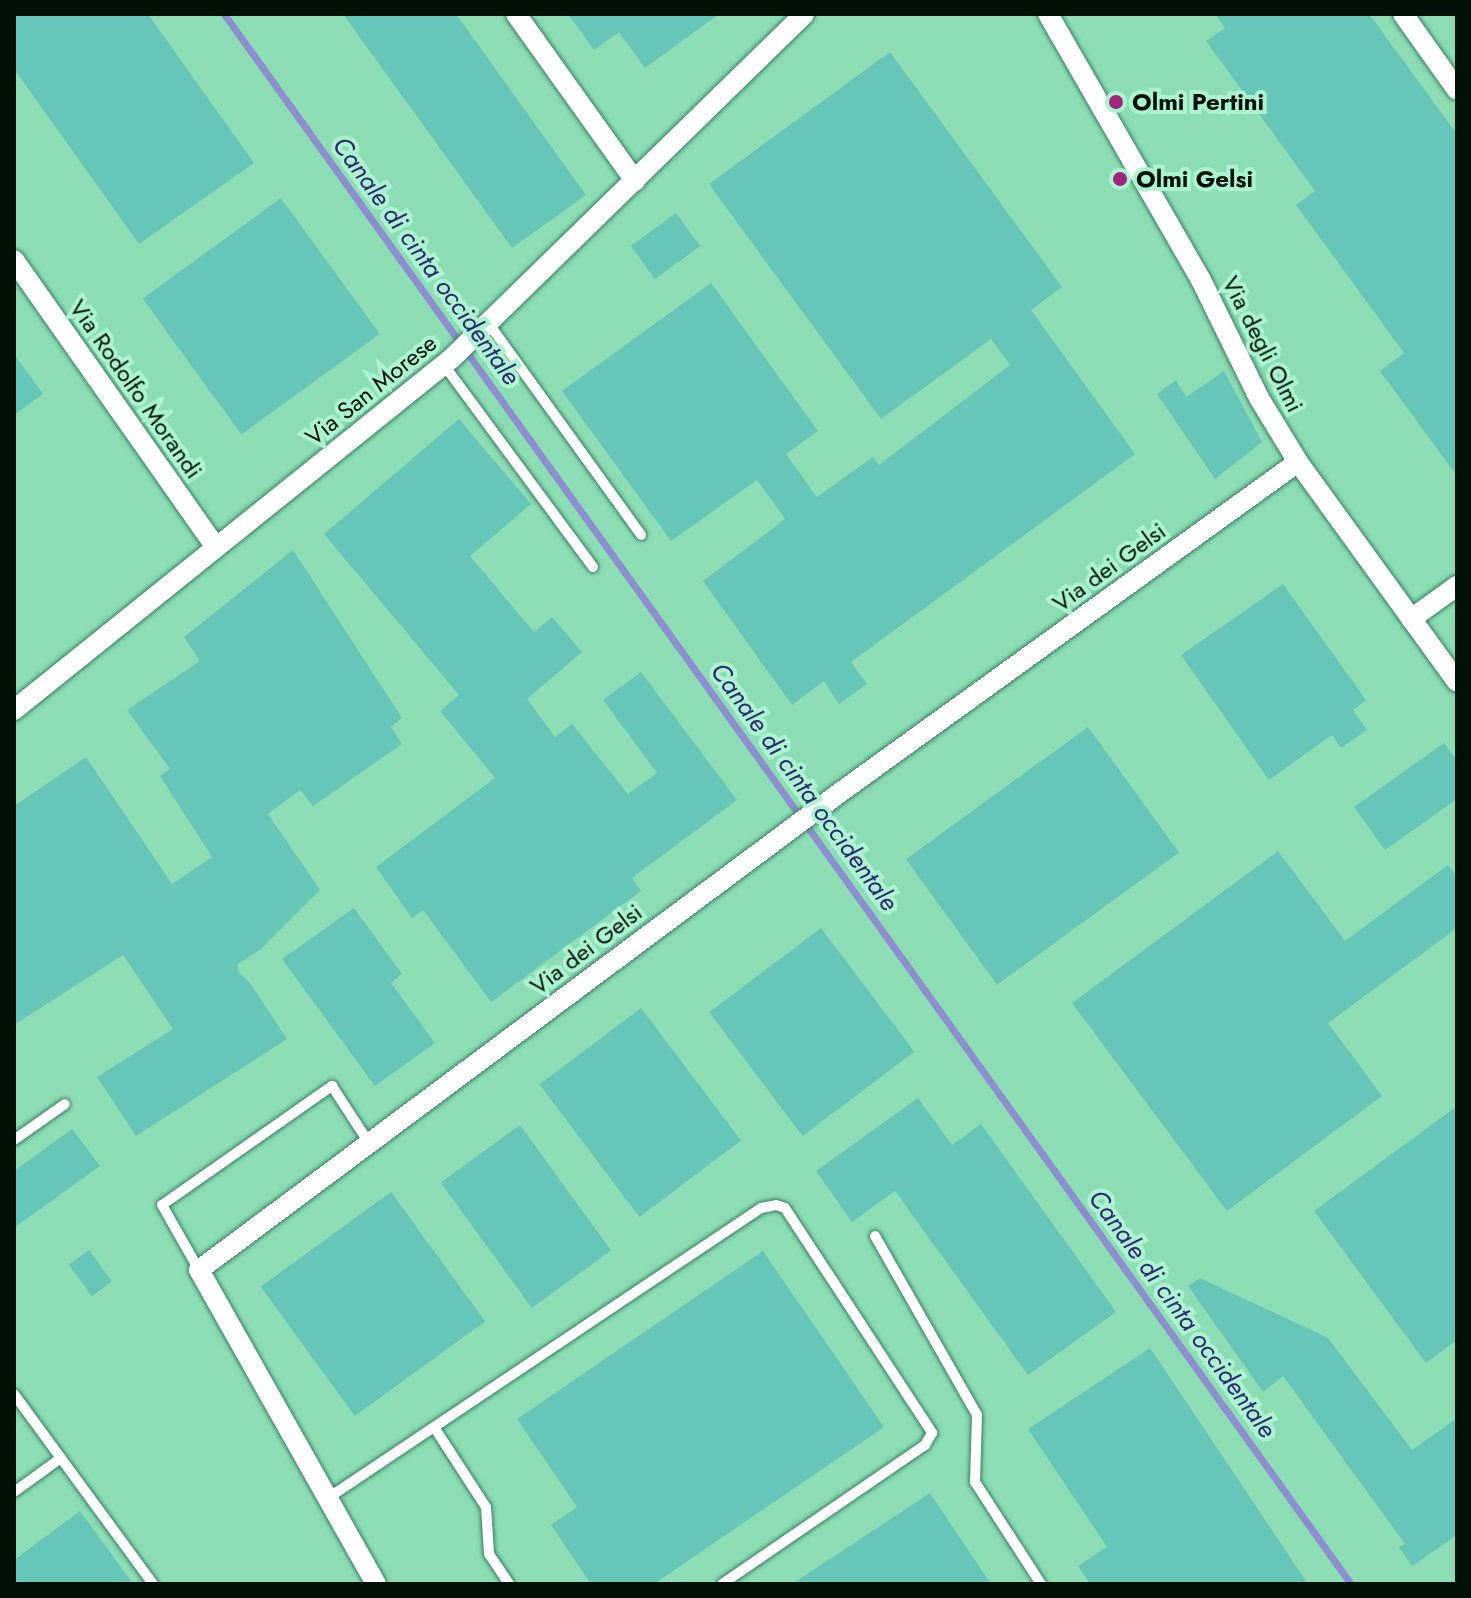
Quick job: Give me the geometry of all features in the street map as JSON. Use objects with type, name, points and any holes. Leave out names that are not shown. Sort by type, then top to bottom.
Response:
[{"type":"street","points":[[516,14],[635,181]]},
{"type":"street","name":"Via San Morese","points":[[14,710],[448,362],[804,14]]},
{"type":"street","name":"Via degli Olmi","points":[[1048,14],[1200,278],[1259,398],[1298,462],[1457,682]]},
{"type":"street","points":[[1403,14],[1457,90]]},
{"type":"street","name":"Via Rodolfo Morandi","points":[[14,260],[216,547]]},
{"type":"street","name":"Via dei Gelsi","points":[[199,1270],[838,794],[1298,462]]},
{"type":"street","points":[[1411,619],[1457,586]]},
{"type":"street","points":[[199,1270],[376,1584]]},
{"type":"lane","points":[[487,326],[641,535]]},
{"type":"lane","points":[[448,362],[593,567]]},
{"type":"lane","points":[[199,1270],[162,1205],[332,1086],[369,1143]]},
{"type":"lane","points":[[14,1140],[65,1104]]},
{"type":"lane","points":[[328,1498],[761,1208],[785,1208],[932,1433],[925,1445],[722,1584]]},
{"type":"lane","points":[[875,1236],[977,1415],[975,1482],[1041,1584]]},
{"type":"lane","points":[[14,1394],[153,1584]]},
{"type":"lane","points":[[434,1427],[486,1507],[489,1554],[509,1584]]},
{"type":"lane","points":[[14,1492],[61,1458]]},
{"type":"shaded area","points":[[14,14],[1457,14],[1457,1584],[14,1584]]},
{"type":"building","points":[[14,14],[148,14],[254,163],[139,244],[14,69]]},
{"type":"building","points":[[343,14],[456,14],[586,195],[512,248]]},
{"type":"building","points":[[568,14],[719,14],[645,68],[619,32],[594,50]]},
{"type":"building","points":[[1215,14],[1369,14],[1457,134],[1457,476],[1380,371],[1404,353],[1296,205],[1315,191],[1206,41],[1225,28]]},
{"type":"building","points":[[890,52],[1062,287],[1031,310],[1135,454],[851,662],[867,684],[839,704],[824,681],[792,705],[703,581],[785,519],[757,480],[671,541],[562,391],[711,283],[818,431],[786,454],[817,497],[873,457],[879,465],[1010,365],[991,339],[881,419],[709,184]]},
{"type":"building","points":[[281,198],[380,334],[241,434],[143,299]]},
{"type":"building","points":[[676,213],[700,246],[655,279],[631,246]]},
{"type":"building","points":[[14,354],[43,394],[14,415]]},
{"type":"building","points":[[1224,371],[1262,442],[1215,479],[1157,394],[1176,380],[1186,397]]},
{"type":"building","points":[[459,419],[531,504],[470,556],[534,632],[552,617],[582,652],[527,699],[555,737],[572,724],[628,794],[657,773],[603,700],[641,672],[737,800],[632,878],[641,891],[491,1002],[423,910],[412,918],[376,867],[495,778],[440,711],[459,695],[324,534]]},
{"type":"building","points":[[293,550],[402,718],[391,727],[402,744],[313,806],[300,790],[268,814],[320,890],[261,949],[238,964],[238,971],[250,983],[287,1039],[136,1136],[97,1077],[173,1029],[123,955],[14,1025],[14,806],[86,757],[172,884],[212,857],[160,776],[170,769],[127,710],[200,661],[184,637]]},
{"type":"building","points":[[1283,584],[1366,700],[1353,710],[1367,730],[1341,748],[1332,735],[1269,780],[1181,655]]},
{"type":"building","points":[[1088,727],[1179,852],[997,985],[906,859]]},
{"type":"building","points":[[1444,743],[1457,761],[1457,799],[1385,850],[1354,807]]},
{"type":"building","points":[[1278,851],[1345,941],[1448,865],[1457,877],[1457,928],[1328,1023],[1382,1096],[1227,1211],[1072,1003]]},
{"type":"building","points":[[354,908],[402,974],[391,983],[435,1043],[375,1086],[282,959]]},
{"type":"building","points":[[821,928],[914,1052],[802,1136],[709,1012]]},
{"type":"building","points":[[641,1008],[741,1141],[639,1217],[540,1084]]},
{"type":"building","points":[[918,1098],[952,1145],[981,1124],[1116,1312],[1028,1375],[895,1191],[852,1222],[816,1171]]},
{"type":"building","points":[[1457,1106],[1457,1340],[1426,1363],[1314,1211]]},
{"type":"building","points":[[520,1125],[611,1250],[532,1308],[441,1183]]},
{"type":"building","points":[[72,1129],[100,1166],[14,1228],[14,1171]]},
{"type":"building","points":[[391,1192],[485,1321],[355,1416],[261,1287]]},
{"type":"building","points":[[89,1250],[112,1282],[92,1296],[69,1265]]},
{"type":"building","points":[[763,1251],[884,1427],[654,1584],[591,1584],[551,1525],[577,1507],[517,1419]]},
{"type":"building","points":[[1200,1278],[1328,1338],[1412,1450],[1457,1418],[1457,1535],[1412,1566],[1399,1547],[1405,1544],[1283,1376],[1263,1392],[1188,1286]]},
{"type":"building","points":[[1150,1348],[1308,1584],[1090,1584],[1078,1566],[1107,1547],[1028,1429]]},
{"type":"building","points":[[930,1493],[991,1584],[792,1584]]},
{"type":"building","points":[[80,1511],[133,1584],[14,1584],[14,1560]]},
{"type":"waterway","name":"Canale di cinta occidentale","points":[[224,14],[1351,1584]]},
{"type":"place","name":"Olmi Pertini","points":[[1116,102]]},
{"type":"place","name":"Olmi Gelsi","points":[[1120,179]]}]
